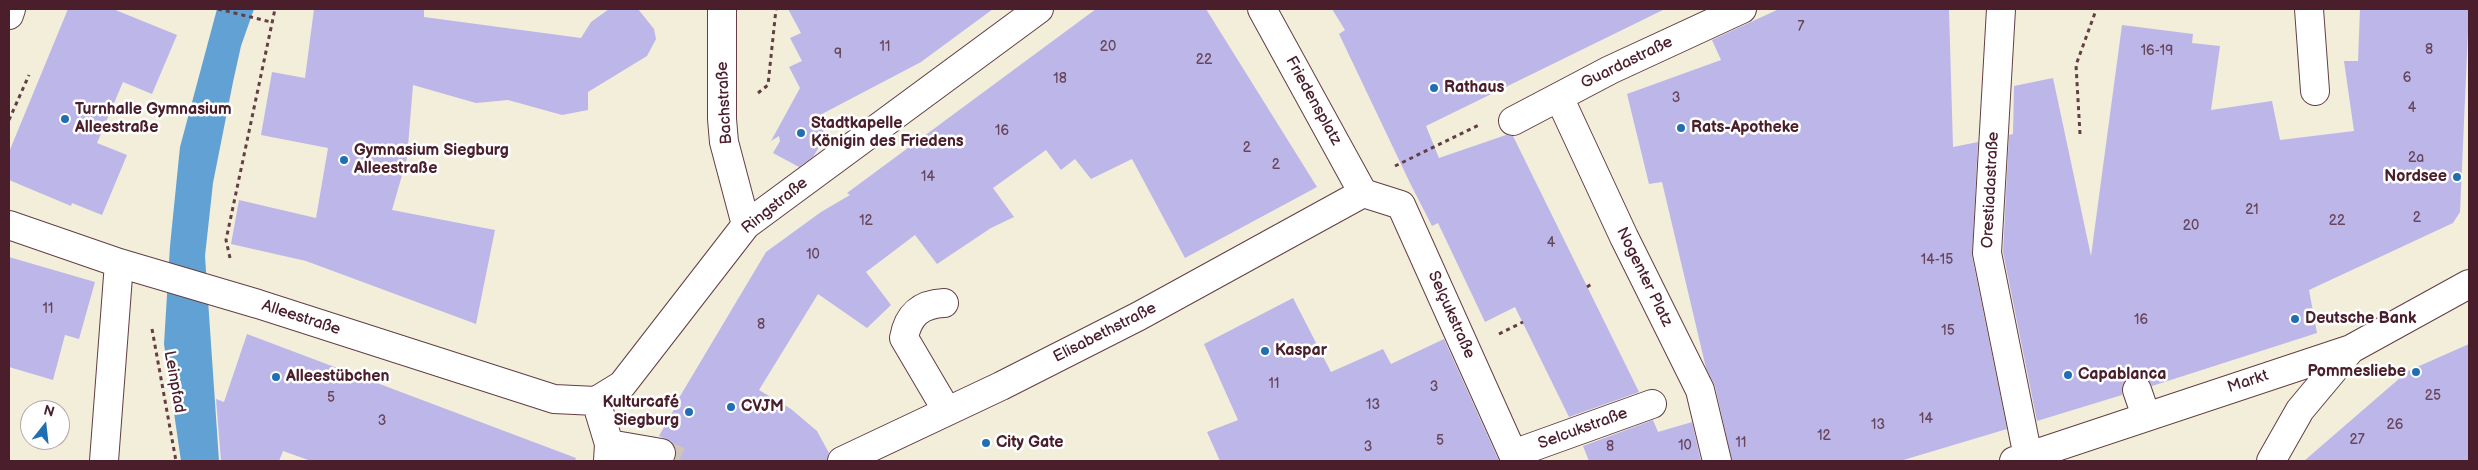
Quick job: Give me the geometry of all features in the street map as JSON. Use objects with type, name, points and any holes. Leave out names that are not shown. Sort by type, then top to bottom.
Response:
[{"type":"street","points":[[9,15],[11,9]]},
{"type":"street","name":"Bachstraße","points":[[722,9],[722,119],[724,142],[746,225]]},
{"type":"street","name":"Ringstraße","points":[[596,400],[622,384],[746,225],[1039,9]]},
{"type":"street","name":"Friedensplatz","points":[[1262,9],[1360,188]]},
{"type":"street","name":"Guardastraße","points":[[1514,121],[1559,97],[1742,9]]},
{"type":"street","name":"Orestiadastraße","points":[[2002,9],[1987,253],[2021,459]]},
{"type":"street","points":[[2309,9],[2315,91]]},
{"type":"street","name":"Nogenter Platz","points":[[1559,97],[1624,237],[1700,390],[1717,461]]},
{"type":"street","name":"Elisabethstraße","points":[[842,461],[1138,316],[1360,188]]},
{"type":"street","name":"Selçukstraße","points":[[1360,188],[1401,206],[1515,458]]},
{"type":"street","name":"Alleestraße","points":[[9,225],[119,263],[220,292],[554,399],[596,400]]},
{"type":"street","points":[[104,461],[119,263]]},
{"type":"street","name":"Markt","points":[[2021,459],[2351,349],[2469,284]]},
{"type":"street","points":[[944,303],[924,306],[915,313],[907,323],[904,338],[947,411]]},
{"type":"street","name":"Markt","points":[[2271,461],[2300,410],[2351,349]]},
{"type":"street","points":[[2137,390],[2146,416]]},
{"type":"street","points":[[596,400],[609,453],[660,453]]},
{"type":"street","name":"Selcukstraße","points":[[1515,458],[1652,404]]},
{"type":"path","points":[[218,9],[271,22]]},
{"type":"path","points":[[220,292],[231,255],[226,240],[275,9]]},
{"type":"path","points":[[722,119],[768,85],[776,9]]},
{"type":"path","points":[[2080,134],[2076,65],[2096,10]]},
{"type":"path","points":[[9,120],[29,75]]},
{"type":"path","points":[[1360,188],[1502,114],[1514,121]]},
{"type":"path","points":[[1587,287],[1593,283]]},
{"type":"path","points":[[1509,329],[1523,322]]},
{"type":"path","name":"Leinpfad","points":[[151,326],[176,461]]},
{"type":"water","points":[[217,9],[254,9],[241,46],[233,82],[213,183],[205,256],[219,461],[181,461],[164,344],[170,246],[180,147]]},
{"type":"building","name":"Turnhalle Gymnasium Alleestraße","points":[[68,9],[113,9],[177,35],[152,94],[123,82],[97,143],[127,155],[102,215],[72,203],[71,206],[9,180],[9,152]]},
{"type":"building","points":[[314,9],[424,9],[424,17],[581,38],[591,22],[609,9],[638,9],[654,29],[656,39],[647,56],[588,92],[588,110],[562,115],[508,100],[476,103],[413,85],[407,158],[392,210],[495,230],[476,324],[306,261],[231,244],[239,200],[316,218],[328,148],[261,135],[272,72],[305,78]]},
{"type":"building","points":[[788,9],[993,9],[921,62],[820,115],[825,137],[813,157],[799,167],[773,153],[780,141],[779,136],[771,141],[800,88],[789,67],[802,61],[790,38],[801,33]]},
{"type":"building","points":[[1096,9],[1206,9],[1317,187],[1185,258],[1132,159],[1091,179],[1075,159],[1061,170],[1046,150],[993,188],[1014,217],[991,228],[937,264],[915,235],[866,272],[891,305],[867,328],[818,294],[759,390],[791,409],[817,431],[829,453],[827,461],[674,461],[676,455],[675,447],[671,441],[659,436],[676,403],[766,252],[821,212],[850,195],[847,193]]},
{"type":"building","points":[[1332,9],[1665,9],[1426,126],[1439,158],[1506,135],[1513,136],[1639,392],[1569,417],[1515,307],[1485,322],[1438,223],[1432,226],[1410,183],[1339,34],[1345,30]]},
{"type":"building","points":[[1779,9],[1949,9],[1953,147],[1978,142],[1972,256],[2007,429],[1900,461],[1732,461],[1715,386],[1706,368],[1662,182],[1649,184],[1627,94],[1721,60],[1712,40]]},
{"type":"building","points":[[2360,9],[2469,9],[2460,212],[2453,223],[2309,290],[2317,333],[2152,386],[2147,378],[2132,375],[2125,380],[2122,395],[2037,421],[2003,252],[2009,135],[2013,134],[2014,86],[2053,78],[2091,256],[2122,25],[2193,34],[2192,43],[2220,46],[2211,110],[2272,101],[2280,140],[2354,131],[2344,61],[2358,61]]},
{"type":"building","points":[[9,257],[95,282],[79,339],[65,335],[53,380],[9,367]]},
{"type":"building","points":[[1293,298],[1331,372],[1383,349],[1391,364],[1444,339],[1499,461],[1220,461],[1207,432],[1238,420],[1204,344]]},
{"type":"building","points":[[247,334],[576,458],[575,461],[311,461],[283,451],[279,461],[221,461],[216,399],[224,402]]},
{"type":"building","points":[[2469,344],[2469,461],[2304,461],[2408,371]]},
{"type":"building","points":[[1653,420],[1658,432],[1692,422],[1701,461],[1589,461],[1583,446]]},
{"type":"tunnel","points":[[661,453],[679,461]]},
{"type":"place","name":"Rathaus","points":[[1434,88]]},
{"type":"place","name":"Turnhalle Gymnasium Alleestraße","points":[[65,119]]},
{"type":"place","name":"Rats-Apotheke","points":[[1681,128]]},
{"type":"place","name":"Stadtkapelle Königin des Friedens","points":[[801,133]]},
{"type":"place","name":"Gymnasium Siegburg Alleestraße","points":[[344,160]]},
{"type":"place","name":"Nordsee","points":[[2457,177]]},
{"type":"place","name":"Deutsche Bank","points":[[2295,319]]},
{"type":"place","name":"Kaspar","points":[[1265,351]]},
{"type":"place","name":"Pommesliebe","points":[[2416,372]]},
{"type":"place","name":"Capablanca","points":[[2068,375]]},
{"type":"place","name":"Alleestübchen","points":[[276,377]]},
{"type":"place","name":"CVJM","points":[[731,407]]},
{"type":"place","name":"Kulturcafé Siegburg","points":[[689,412]]},
{"type":"place","name":"City Gate","points":[[986,443]]}]
